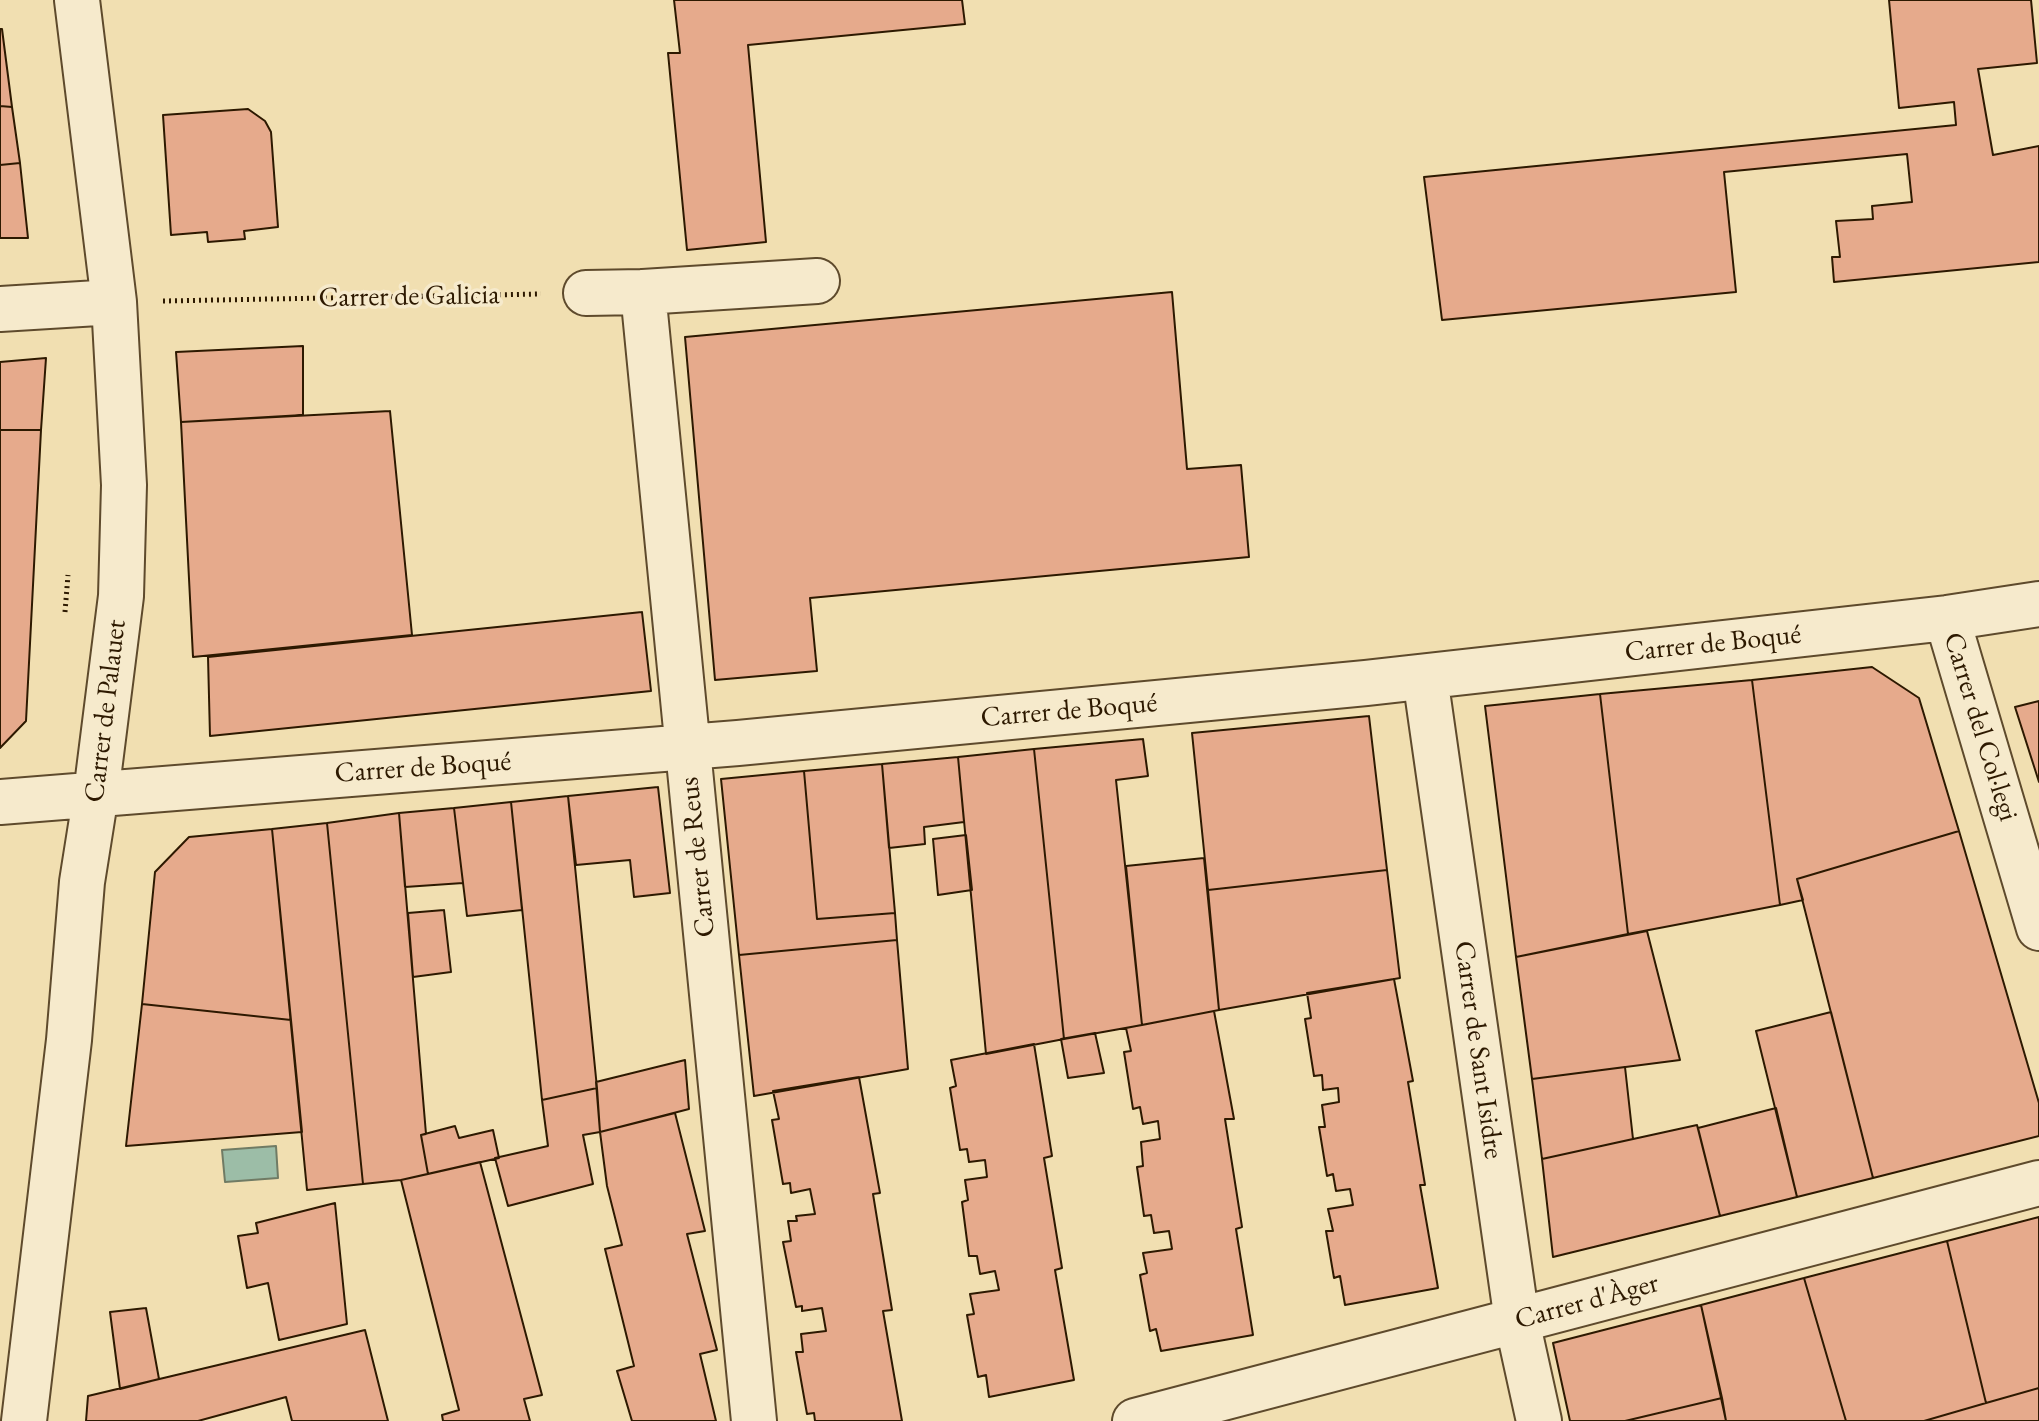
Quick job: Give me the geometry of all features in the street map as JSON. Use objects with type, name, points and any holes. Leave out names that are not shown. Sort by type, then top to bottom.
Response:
[{"type":"street","name":"Carrer de Palauet","points":[[24,1421],[69,1040],[82,882],[121,596],[124,485],[114,302],[77,0]]},
{"type":"street","points":[[586,293],[817,281]]},
{"type":"street","name":"Carrer de Reus","points":[[643,292],[754,1421]]},
{"type":"street","points":[[0,309],[114,302]]},
{"type":"street","name":"Carrer de Boqué","points":[[0,802],[687,747],[1425,677],[1947,618],[2039,604]]},
{"type":"street","name":"Carrer del Col·legi","points":[[1947,618],[2039,928]]},
{"type":"street","name":"Carrer de Sant Isidre","points":[[1425,677],[1517,1321],[1539,1421]]},
{"type":"street","name":"Carrer d'Àger","points":[[1135,1421],[2039,1183]]},
{"type":"path","name":"Carrer de Galicia","points":[[114,302],[586,293]]},
{"type":"path","points":[[64,622],[68,575]]},
{"type":"shaded area","points":[[276,1146],[278,1178],[225,1182],[222,1150]]},
{"type":"building","points":[[674,0],[962,0],[965,24],[748,45],[766,242],[687,250],[668,53],[680,53]]},
{"type":"building","points":[[1889,0],[2031,0],[2037,63],[1978,69],[1993,155],[2039,146],[2039,262],[1834,282],[1832,257],[1840,257],[1836,221],[1873,219],[1872,206],[1912,202],[1907,154],[1724,172],[1736,292],[1442,320],[1424,177],[1956,125],[1954,102],[1899,108]]},
{"type":"building","points":[[2,29],[12,107],[0,106]]},
{"type":"building","points":[[0,106],[12,107],[20,163],[0,165]]},
{"type":"building","points":[[248,109],[265,121],[271,132],[278,227],[244,231],[245,239],[208,242],[207,232],[171,235],[163,115]]},
{"type":"building","points":[[20,163],[28,238],[0,238],[0,165]]},
{"type":"building","points":[[1172,292],[1187,469],[1241,465],[1249,557],[810,598],[817,671],[715,680],[685,337]]},
{"type":"building","points":[[303,346],[303,415],[181,422],[176,352]]},
{"type":"building","points":[[46,358],[41,430],[0,430],[0,362]]},
{"type":"building","points":[[390,411],[412,635],[193,657],[181,422]]},
{"type":"building","points":[[0,430],[41,430],[26,721],[0,748]]},
{"type":"building","points":[[642,612],[651,691],[210,736],[208,657]]},
{"type":"building","points":[[1872,667],[1919,698],[1959,831],[1797,879],[1803,900],[1780,905],[1752,680]]},
{"type":"building","points":[[1752,680],[1780,905],[1628,934],[1600,694]]},
{"type":"building","points":[[1600,694],[1628,934],[1516,957],[1485,706]]},
{"type":"building","points":[[2039,701],[2039,782],[2015,707]]},
{"type":"building","points":[[1369,716],[1387,870],[1208,890],[1192,733]]},
{"type":"building","points":[[1143,739],[1148,776],[1116,780],[1142,1025],[1064,1039],[1034,749]]},
{"type":"building","points":[[1034,749],[1064,1039],[986,1054],[958,757]]},
{"type":"building","points":[[958,757],[964,822],[924,827],[925,844],[889,848],[882,764]]},
{"type":"building","points":[[882,764],[895,913],[817,919],[804,771]]},
{"type":"building","points":[[804,771],[817,919],[895,913],[897,940],[739,955],[721,779]]},
{"type":"building","points":[[658,787],[670,893],[634,897],[630,860],[576,865],[568,796]]},
{"type":"building","points":[[568,796],[597,1088],[542,1100],[511,802]]},
{"type":"building","points":[[511,802],[522,910],[467,916],[454,808]]},
{"type":"building","points":[[454,808],[463,883],[405,887],[399,813]]},
{"type":"building","points":[[399,813],[426,1134],[421,1135],[428,1174],[363,1184],[327,823]]},
{"type":"building","points":[[327,823],[363,1184],[307,1190],[272,829]]},
{"type":"building","points":[[272,829],[291,1020],[142,1004],[155,872],[189,837]]},
{"type":"building","points":[[1959,831],[2039,1103],[2039,1136],[1873,1178],[1797,879]]},
{"type":"building","points":[[966,835],[972,890],[938,895],[933,839]]},
{"type":"building","points":[[1204,858],[1219,1010],[1142,1025],[1126,866]]},
{"type":"building","points":[[1387,870],[1400,978],[1219,1010],[1208,890]]},
{"type":"building","points":[[444,910],[451,972],[413,977],[408,913]]},
{"type":"building","points":[[1647,931],[1680,1060],[1532,1079],[1516,957]]},
{"type":"building","points":[[897,940],[908,1069],[754,1096],[739,955]]},
{"type":"building","points":[[1394,979],[1413,1081],[1408,1082],[1425,1185],[1420,1185],[1438,1288],[1345,1305],[1340,1276],[1334,1278],[1326,1231],[1333,1231],[1328,1209],[1353,1205],[1350,1189],[1336,1191],[1333,1174],[1327,1176],[1319,1127],[1325,1127],[1322,1105],[1339,1102],[1338,1088],[1323,1090],[1322,1075],[1314,1076],[1305,1019],[1311,1018],[1307,993]]},
{"type":"building","points":[[142,1004],[291,1020],[302,1132],[126,1146]]},
{"type":"building","points":[[1214,1011],[1234,1119],[1225,1119],[1242,1227],[1236,1229],[1253,1335],[1161,1351],[1156,1329],[1150,1331],[1140,1275],[1147,1273],[1143,1253],[1172,1249],[1169,1231],[1154,1233],[1151,1215],[1144,1216],[1137,1167],[1143,1166],[1141,1142],[1160,1139],[1158,1121],[1143,1124],[1140,1107],[1133,1109],[1124,1052],[1131,1051],[1126,1028]]},
{"type":"building","points":[[1831,1012],[1873,1178],[1797,1197],[1756,1031]]},
{"type":"building","points":[[1095,1033],[1104,1073],[1068,1078],[1061,1039]]},
{"type":"building","points":[[1034,1044],[1052,1156],[1044,1158],[1062,1268],[1055,1270],[1074,1380],[989,1397],[986,1375],[978,1377],[967,1315],[974,1314],[970,1294],[999,1290],[995,1271],[980,1274],[977,1256],[969,1256],[962,1202],[968,1200],[965,1180],[987,1177],[985,1160],[969,1162],[967,1149],[960,1150],[950,1088],[956,1086],[951,1060]]},
{"type":"building","points":[[685,1060],[689,1109],[600,1132],[596,1082]]},
{"type":"building","points":[[1625,1067],[1633,1139],[1542,1159],[1532,1079]]},
{"type":"building","points":[[859,1077],[880,1193],[873,1194],[892,1310],[883,1311],[902,1421],[815,1421],[814,1413],[807,1414],[796,1352],[803,1352],[801,1334],[826,1331],[822,1308],[802,1311],[802,1306],[796,1307],[783,1242],[791,1241],[788,1221],[797,1221],[796,1216],[815,1214],[810,1189],[791,1193],[790,1183],[783,1184],[772,1120],[779,1119],[773,1091]]},
{"type":"building","points":[[597,1088],[600,1132],[583,1135],[593,1184],[508,1206],[495,1158],[548,1146],[542,1100]]},
{"type":"building","points":[[1776,1108],[1797,1197],[1720,1216],[1698,1128]]},
{"type":"building","points":[[675,1113],[705,1231],[687,1234],[717,1350],[700,1354],[716,1421],[632,1421],[617,1371],[634,1366],[605,1249],[622,1245],[607,1186],[600,1132]]},
{"type":"building","points":[[1697,1125],[1720,1216],[1553,1257],[1542,1159]]},
{"type":"building","points":[[455,1126],[459,1138],[493,1130],[499,1158],[428,1174],[421,1135]]},
{"type":"building","points":[[480,1162],[542,1395],[524,1399],[530,1421],[443,1421],[442,1415],[459,1410],[401,1180]]},
{"type":"building","points":[[335,1203],[347,1324],[279,1340],[268,1283],[247,1288],[238,1236],[258,1233],[256,1223]]},
{"type":"building","points":[[2039,1217],[2039,1388],[1986,1403],[1947,1241]]},
{"type":"building","points":[[1947,1241],[1986,1403],[1924,1421],[1846,1421],[1804,1278]]},
{"type":"building","points":[[1804,1278],[1846,1421],[1726,1421],[1701,1305]]},
{"type":"building","points":[[1701,1305],[1722,1398],[1625,1421],[1570,1421],[1553,1343]]},
{"type":"building","points":[[146,1308],[159,1379],[120,1389],[110,1312]]},
{"type":"building","points":[[365,1330],[388,1421],[292,1421],[286,1397],[198,1421],[86,1421],[88,1396]]},
{"type":"building","points":[[2039,1388],[2039,1421],[1924,1421],[1986,1403]]},
{"type":"building","points":[[1722,1398],[1726,1421],[1625,1421]]}]
